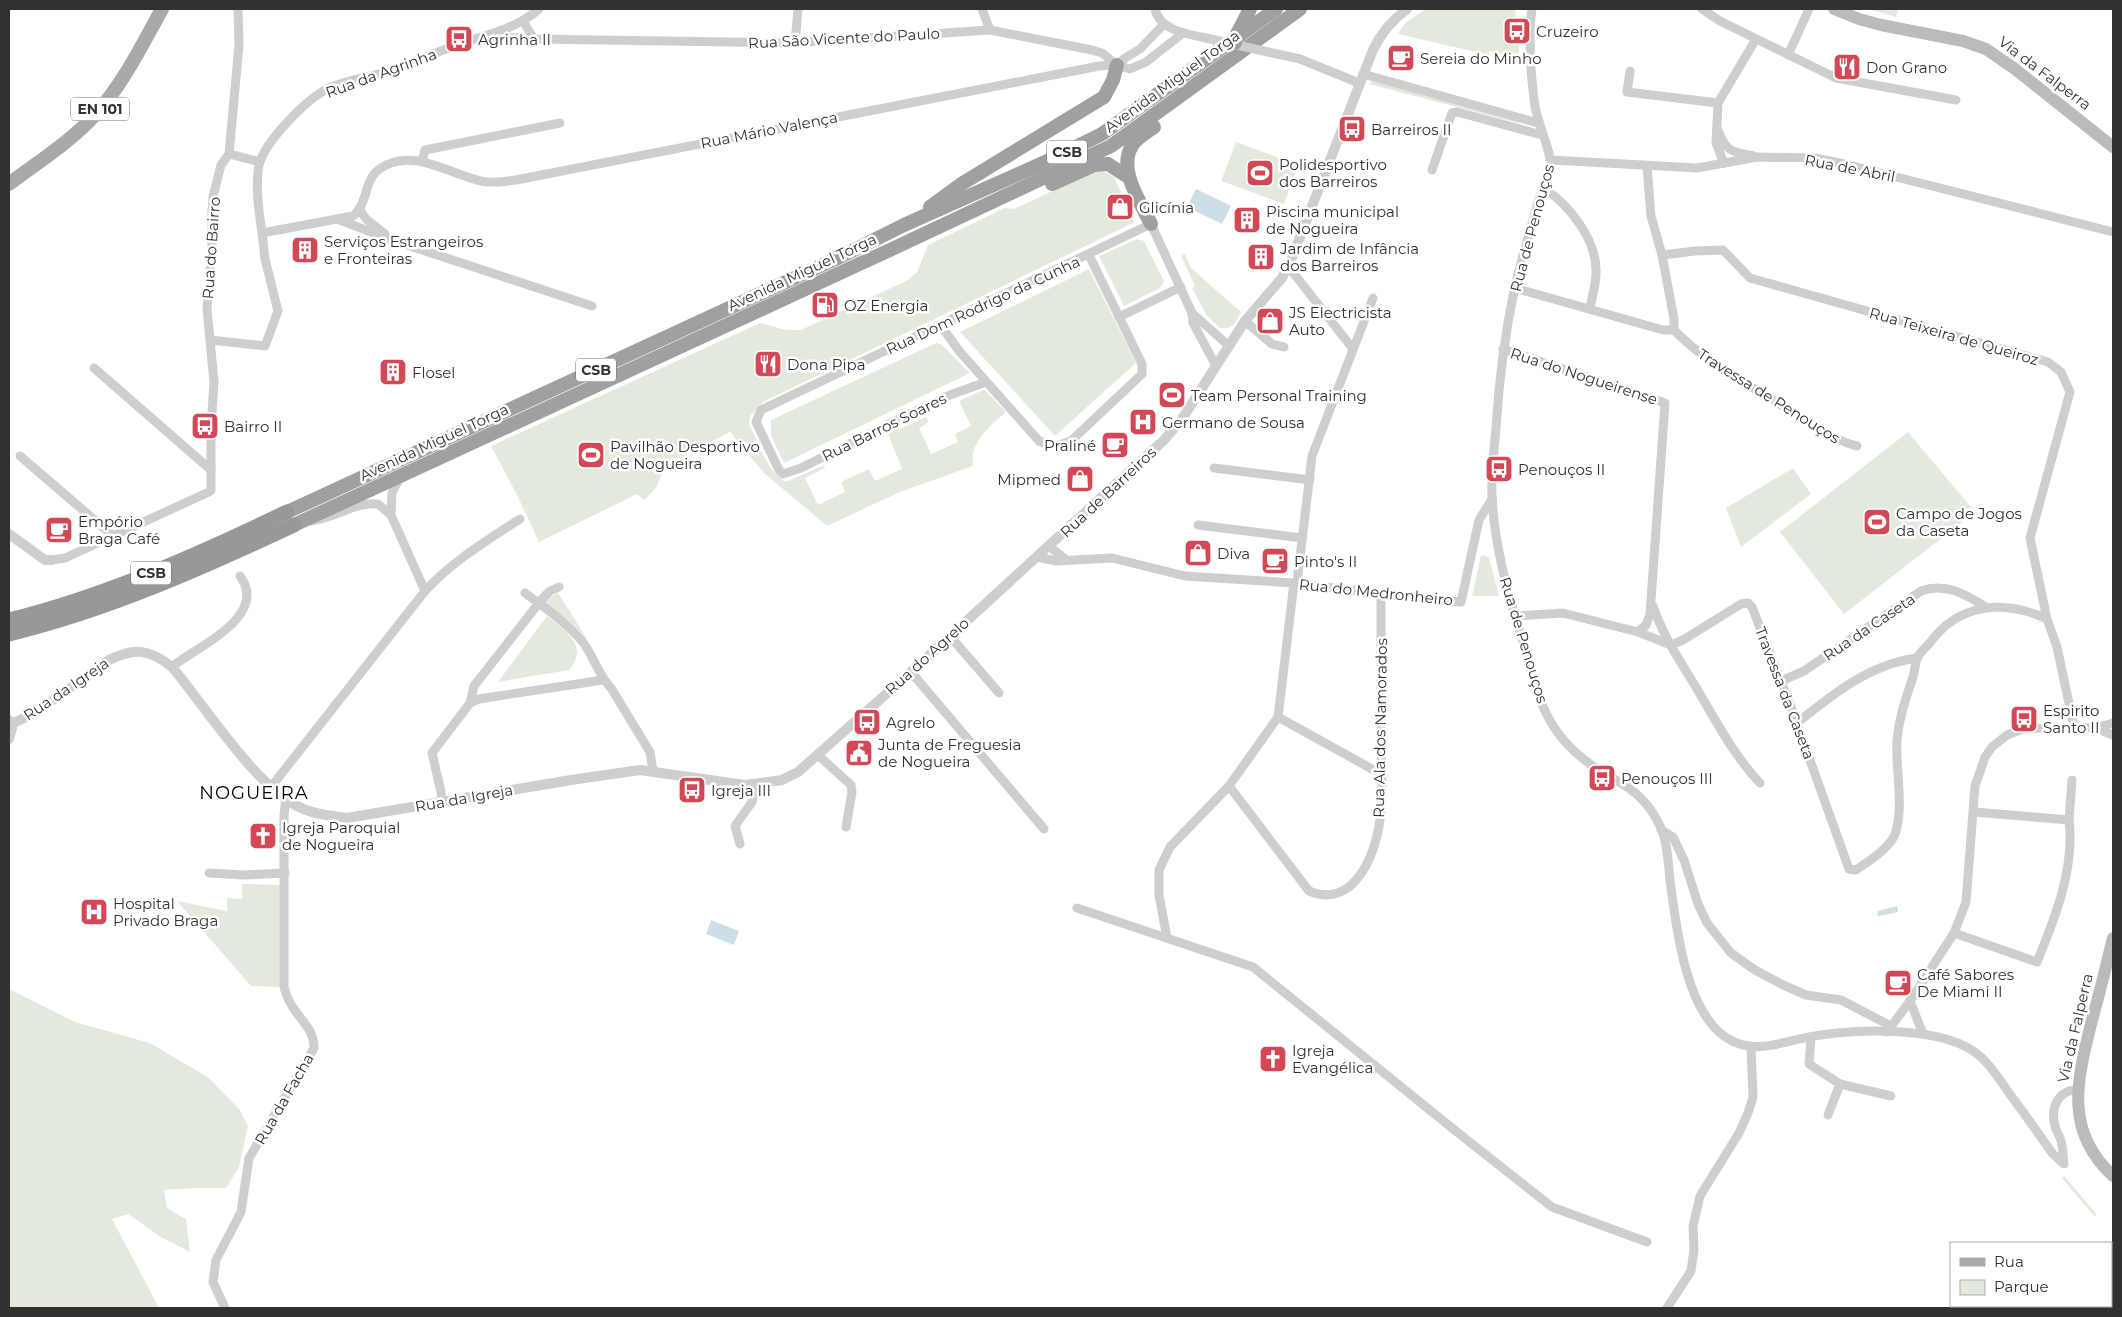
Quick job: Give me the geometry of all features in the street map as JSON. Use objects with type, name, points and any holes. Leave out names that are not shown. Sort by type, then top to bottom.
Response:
[{"type":"highway","points":[[1236,40],[1250,9]]},
{"type":"highway","name":"Avenida Miguel Torga","points":[[294,520],[904,225],[1043,163],[1102,134],[1276,9]]},
{"type":"highway","name":"Avenida Miguel Torga","points":[[294,520],[402,475],[1110,146],[1300,9]]},
{"type":"highway","points":[[904,225],[963,183],[1104,97],[1113,80],[1117,66]]},
{"type":"highway","points":[[1151,224],[1128,177],[1129,151],[1134,142],[1173,112],[1188,91]]},
{"type":"highway","points":[[1010,194],[1026,196],[1094,165],[1108,164],[1128,177]]},
{"type":"highway","name":"CSB","points":[[9,620],[70,603],[294,520]]},
{"type":"highway","name":"CSB","points":[[9,634],[76,616],[181,576],[294,520]]},
{"type":"main road","name":"EN 101","points":[[9,184],[66,141],[94,115],[117,88],[162,9]]},
{"type":"main road","name":"Via da Falperra","points":[[1834,9],[1881,25],[1963,41],[1986,48],[2113,146]]},
{"type":"main road","name":"Via da Falperra","points":[[2113,938],[2081,1063],[2077,1090],[2078,1114],[2082,1131],[2090,1148],[2104,1168],[2113,1176]]},
{"type":"street","name":"Rua do Bairro","points":[[112,536],[211,491],[214,382],[207,309],[212,248],[213,197],[221,165],[229,154],[238,45],[238,9]]},
{"type":"street","name":"Rua da Agrinha","points":[[266,232],[258,176],[260,162],[266,149],[282,128],[306,105],[327,89],[388,71],[509,28],[523,21],[539,9]]},
{"type":"street","points":[[795,43],[798,9]]},
{"type":"street","points":[[982,9],[990,30]]},
{"type":"street","points":[[1155,9],[1164,24],[1183,33],[1206,38],[1236,40],[1268,52],[1300,59],[1361,78],[1538,123]]},
{"type":"street","name":"Rua de Barreiros","points":[[1037,557],[1164,440],[1182,419],[1245,321],[1276,286],[1288,266],[1361,78],[1380,37],[1395,18],[1407,9]]},
{"type":"street","name":"Rua de Penouços","points":[[1526,9],[1530,23]]},
{"type":"street","name":"Rua de Penouços","points":[[1532,9],[1530,23],[1534,106],[1538,123],[1552,160],[1515,288],[1503,349],[1492,470],[1492,499],[1500,560],[1544,709],[1555,730],[1567,743],[1590,764],[1630,788],[1647,804],[1661,830],[1667,850],[1682,958],[1699,1005],[1711,1024],[1721,1035],[1735,1044],[1751,1047],[1777,1045],[1811,1037],[1889,1028],[1922,1034],[1967,1046],[1994,1071],[2053,1154],[2064,1164],[2061,1141],[2054,1126],[2054,1111],[2059,1097],[2067,1090],[2077,1090]]},
{"type":"street","points":[[1702,9],[1720,21],[1836,78],[1956,100]]},
{"type":"street","points":[[1788,55],[1809,9]]},
{"type":"street","points":[[523,21],[534,39]]},
{"type":"street","points":[[1117,66],[1125,58],[1140,49],[1164,24]]},
{"type":"street","name":"Rua São Vicente do Paulo","points":[[485,36],[534,39],[795,43],[990,30],[1092,50],[1102,53],[1117,66]]},
{"type":"street","name":"Rua Mário Valença","points":[[360,210],[367,185],[379,169],[396,160],[422,162],[483,182],[516,180],[1099,66],[1117,66],[1130,69],[1139,67],[1183,33]]},
{"type":"street","points":[[1724,164],[1716,143],[1718,103],[1756,39]]},
{"type":"street","points":[[1630,71],[1627,92],[1718,103]]},
{"type":"street","points":[[1432,170],[1452,113],[1457,112],[1542,135]]},
{"type":"street","points":[[422,162],[425,150],[560,123]]},
{"type":"street","points":[[1717,126],[1723,144],[1731,151],[1757,157]]},
{"type":"street","points":[[229,154],[260,162]]},
{"type":"street","name":"Rua de Abril","points":[[1552,160],[1698,168],[1757,157],[1814,158],[1849,165],[2113,232]]},
{"type":"street","points":[[1515,288],[1663,330],[1674,330],[1674,320],[1662,255],[1651,216],[1646,166]]},
{"type":"street","points":[[1543,188],[1566,206],[1582,228],[1592,249],[1597,273],[1590,308]]},
{"type":"street","points":[[210,340],[265,346],[278,311],[265,259],[266,232],[353,216],[360,210],[366,219],[392,240]]},
{"type":"street","points":[[336,219],[392,240],[592,306]]},
{"type":"street","points":[[1151,224],[1192,313],[1193,323],[1216,366]]},
{"type":"street","name":"Rua Dom Rodrigo da Cunha","points":[[783,474],[778,470],[758,428],[756,422],[761,410],[941,326],[1151,224]]},
{"type":"street","name":"Rua Teixeira de Queiroz","points":[[1662,255],[1723,250],[1750,278],[2048,362],[2061,372],[2070,392],[2030,538],[2047,619],[2057,647],[2074,727]]},
{"type":"street","points":[[941,326],[986,382],[1039,441],[1049,445],[1060,446],[1072,440],[1142,374],[1142,364],[1089,255]]},
{"type":"street","points":[[1288,266],[1353,349]]},
{"type":"street","points":[[1119,317],[1180,287]]},
{"type":"street","points":[[1167,938],[1159,895],[1159,870],[1170,847],[1229,786],[1278,717],[1312,456],[1373,298]]},
{"type":"street","points":[[1192,313],[1229,346]]},
{"type":"street","points":[[1245,321],[1272,344],[1284,347]]},
{"type":"street","name":"Travessa de Penouços","points":[[1674,330],[1692,349],[1728,373],[1822,430],[1846,443],[1856,446]]},
{"type":"street","name":"Rua do Nogueirense","points":[[1503,349],[1664,403],[1651,598]]},
{"type":"street","points":[[94,368],[211,470]]},
{"type":"street","name":"Rua Barros Soares","points":[[783,474],[800,468],[950,395],[986,382]]},
{"type":"street","points":[[11,537],[45,560],[52,560],[65,558],[112,536],[20,456]]},
{"type":"street","points":[[1214,468],[1310,480]]},
{"type":"street","points":[[391,515],[392,493],[402,475]]},
{"type":"street","name":"Rua do Medronheiro","points":[[1037,557],[1056,561],[1065,559],[1112,558],[1185,576],[1295,583],[1461,602],[1479,520],[1492,499]]},
{"type":"street","points":[[294,520],[324,520],[363,504],[371,502],[378,504],[391,515],[425,590]]},
{"type":"street","points":[[271,787],[425,590],[460,558],[520,519]]},
{"type":"street","points":[[1198,525],[1302,538]]},
{"type":"street","points":[[1050,546],[1065,559]]},
{"type":"street","name":"Rua do Agrelo","points":[[818,755],[1037,557]]},
{"type":"street","points":[[172,667],[216,639],[232,624],[244,607],[248,592],[246,584],[240,576]]},
{"type":"street","points":[[470,704],[474,686],[539,603],[550,591],[559,587]]},
{"type":"street","name":"Rua da Caseta","points":[[1781,681],[1804,671],[1928,588],[1954,590],[1986,607]]},
{"type":"street","points":[[525,593],[563,622],[582,642],[600,669],[603,680],[611,688],[650,752],[654,771]]},
{"type":"street","name":"Rua Ala dos Namorados","points":[[1229,786],[1309,891],[1318,895],[1335,896],[1350,888],[1368,864],[1381,820],[1381,594]]},
{"type":"street","points":[[1638,632],[1646,625],[1650,614],[1651,598]]},
{"type":"street","points":[[1651,598],[1656,615],[1671,645],[1743,763],[1760,783]]},
{"type":"street","name":"Travessa da Caseta","points":[[1671,645],[1683,640],[1741,604],[1748,603],[1752,607],[1797,723],[1849,869],[1856,870],[1879,854],[1896,832],[1899,804],[1897,740],[1902,708],[1914,675],[1917,658]]},
{"type":"street","points":[[1797,723],[1873,670],[1917,658],[1938,631],[1957,617],[1986,607],[2032,612],[2047,619]]},
{"type":"street","points":[[1515,616],[1563,614],[1638,632],[1671,645]]},
{"type":"street","points":[[950,636],[999,693]]},
{"type":"street","name":"Rua da Igreja","points":[[10,722],[35,713],[108,660],[120,654],[146,652],[159,657],[172,667],[271,787],[286,799],[306,810],[347,818],[640,770],[756,785],[782,780],[798,772],[818,755]]},
{"type":"street","points":[[911,672],[1044,828]]},
{"type":"street","points":[[442,802],[432,752],[470,704],[479,699],[603,680]]},
{"type":"street","points":[[1278,717],[1381,774]]},
{"type":"street","points":[[9,739],[12,732],[10,722]]},
{"type":"street","points":[[1661,830],[1673,837],[1684,860],[1706,923],[1731,953],[1755,970],[1783,985],[1806,995],[1841,1000],[1889,1028],[1910,1001],[1954,933],[1966,902],[1975,786],[1984,757],[1992,747],[2007,735],[2022,729],[2096,728],[2113,723]]},
{"type":"street","points":[[2096,728],[2113,735]]},
{"type":"street","points":[[818,755],[851,785],[852,792],[846,827]]},
{"type":"street","points":[[1954,933],[2037,962],[2054,921],[2066,878],[2071,835],[2069,820],[2072,780]]},
{"type":"street","points":[[740,844],[735,826],[752,802],[756,785]]},
{"type":"street","name":"Rua da Facha","points":[[225,1308],[213,1282],[216,1260],[241,1212],[249,1158],[314,1048],[314,1038],[310,1029],[288,999],[284,987],[284,814],[286,799]]},
{"type":"street","points":[[1974,812],[2069,820]]},
{"type":"street","points":[[209,873],[242,875],[285,873]]},
{"type":"street","points":[[1077,908],[1254,967],[1456,1132],[1552,1207],[1647,1242]]},
{"type":"street","points":[[1910,1001],[1922,1034]]},
{"type":"street","points":[[1811,1037],[1809,1064],[1840,1084],[1890,1096]]},
{"type":"street","points":[[1667,1308],[1691,1271],[1694,1250],[1693,1226],[1700,1196],[1739,1133],[1748,1113],[1753,1097],[1751,1047]]},
{"type":"street","points":[[1828,1115],[1840,1084]]},
{"type":"green space","points":[[1426,9],[1515,9],[1520,60],[1490,51],[1489,55],[1398,34],[1405,23]]},
{"type":"green space","points":[[1868,9],[1897,9],[1898,10],[1896,17]]},
{"type":"green space","points":[[1372,81],[1518,122],[1518,123],[1369,84]]},
{"type":"green space","name":"Polidesportivo dos Barreiros","points":[[1236,142],[1299,165],[1284,204],[1221,181]]},
{"type":"green space","points":[[1101,171],[1114,177],[1133,217],[1133,223],[763,402],[750,416],[749,424],[768,464],[786,482],[824,465],[825,468],[805,478],[818,505],[845,492],[841,482],[869,469],[875,481],[902,469],[888,434],[926,417],[929,422],[919,428],[931,454],[958,442],[955,434],[971,426],[959,401],[983,390],[1006,412],[987,429],[977,442],[974,450],[973,466],[900,492],[827,526],[763,472],[730,432],[666,465],[656,488],[644,500],[637,494],[539,542],[491,446],[760,323],[786,330],[801,330],[908,280],[917,272],[928,245],[1005,208],[1014,209],[1091,173]]},
{"type":"green space","points":[[1137,239],[1144,241],[1164,281],[1160,288],[1124,306],[1099,256]]},
{"type":"green space","points":[[1185,254],[1191,268],[1241,312],[1236,322],[1228,328],[1220,328],[1207,316],[1192,288],[1195,286],[1181,256]]},
{"type":"green space","points":[[1089,269],[1136,363],[1055,436],[960,332]]},
{"type":"green space","points":[[936,343],[941,344],[970,373],[784,463],[771,435],[771,420]]},
{"type":"green space","name":"Campo de Jogos da Caseta","points":[[1908,432],[1975,512],[1844,614],[1780,532]]},
{"type":"green space","points":[[1793,468],[1811,494],[1741,547],[1726,508]]},
{"type":"green space","points":[[1481,555],[1489,557],[1499,596],[1472,596]]},
{"type":"green space","points":[[558,593],[586,637],[546,603],[547,599]]},
{"type":"green space","points":[[547,616],[573,639],[576,646],[575,661],[569,670],[498,682]]},
{"type":"green space","points":[[242,884],[282,885],[280,987],[251,986],[177,901],[227,911],[227,898],[242,899]]},
{"type":"green space","points":[[9,989],[75,1022],[150,1043],[209,1078],[240,1110],[248,1126],[239,1167],[226,1188],[164,1190],[167,1208],[186,1219],[190,1252],[161,1237],[128,1214],[112,1219],[159,1308],[9,1308]]},
{"type":"green space","points":[[2064,1176],[2097,1215],[2095,1217],[2062,1178]]},
{"type":"shaded area","name":"Piscina municipal de Nogueira","points":[[1196,189],[1231,206],[1222,224],[1187,207]]},
{"type":"shaded area","points":[[1897,906],[1898,912],[1877,915],[1878,911]]},
{"type":"shaded area","points":[[711,920],[739,931],[734,945],[706,934]]},
{"type":"place","name":"Cruzeiro","points":[[1517,31]]},
{"type":"place","name":"Agrinha II","points":[[459,39]]},
{"type":"place","name":"Sereia do Minho","points":[[1401,58]]},
{"type":"place","name":"Don Grano","points":[[1847,67]]},
{"type":"place","name":"Barreiros II","points":[[1352,129]]},
{"type":"place","name":"Polidesportivo dos Barreiros","points":[[1260,173]]},
{"type":"place","name":"Glicínia","points":[[1120,207]]},
{"type":"place","name":"Piscina municipal de Nogueira","points":[[1247,220]]},
{"type":"place","name":"Serviços Estrangeiros e Fronteiras","points":[[305,250]]},
{"type":"place","name":"Jardim de Infância dos Barreiros","points":[[1261,257]]},
{"type":"place","name":"OZ Energia","points":[[825,305]]},
{"type":"place","name":"JS Electricista Auto","points":[[1270,321]]},
{"type":"place","name":"Dona Pipa","points":[[768,364]]},
{"type":"place","name":"Flosel","points":[[393,372]]},
{"type":"place","name":"Team Personal Training","points":[[1172,395]]},
{"type":"place","name":"Germano de Sousa","points":[[1143,422]]},
{"type":"place","name":"Bairro II","points":[[205,426]]},
{"type":"place","name":"Praliné","points":[[1115,445]]},
{"type":"place","name":"Pavilhão Desportivo de Nogueira","points":[[591,455]]},
{"type":"place","name":"Penouços II","points":[[1499,469]]},
{"type":"place","name":"Mipmed","points":[[1080,479]]},
{"type":"place","name":"Campo de Jogos da Caseta","points":[[1877,522]]},
{"type":"place","name":"Empório Braga Café","points":[[59,530]]},
{"type":"place","name":"Diva","points":[[1198,553]]},
{"type":"place","name":"Pinto's II","points":[[1275,561]]},
{"type":"place","name":"Espirito Santo II","points":[[2024,719]]},
{"type":"place","name":"Agrelo","points":[[867,722]]},
{"type":"place","name":"Junta de Freguesia de Nogueira","points":[[859,753]]},
{"type":"place","name":"Penouços III","points":[[1602,778]]},
{"type":"place","name":"Igreja III","points":[[692,790]]},
{"type":"place","name":"Igreja Paroquial de Nogueira","points":[[263,836]]},
{"type":"place","name":"Hospital Privado Braga","points":[[94,912]]},
{"type":"place","name":"Café Sabores De Miami II","points":[[1898,983]]},
{"type":"place","name":"Igreja Evangélica","points":[[1273,1059]]},
{"type":"district","name":"NOGUEIRA","points":[[254,793]]}]
